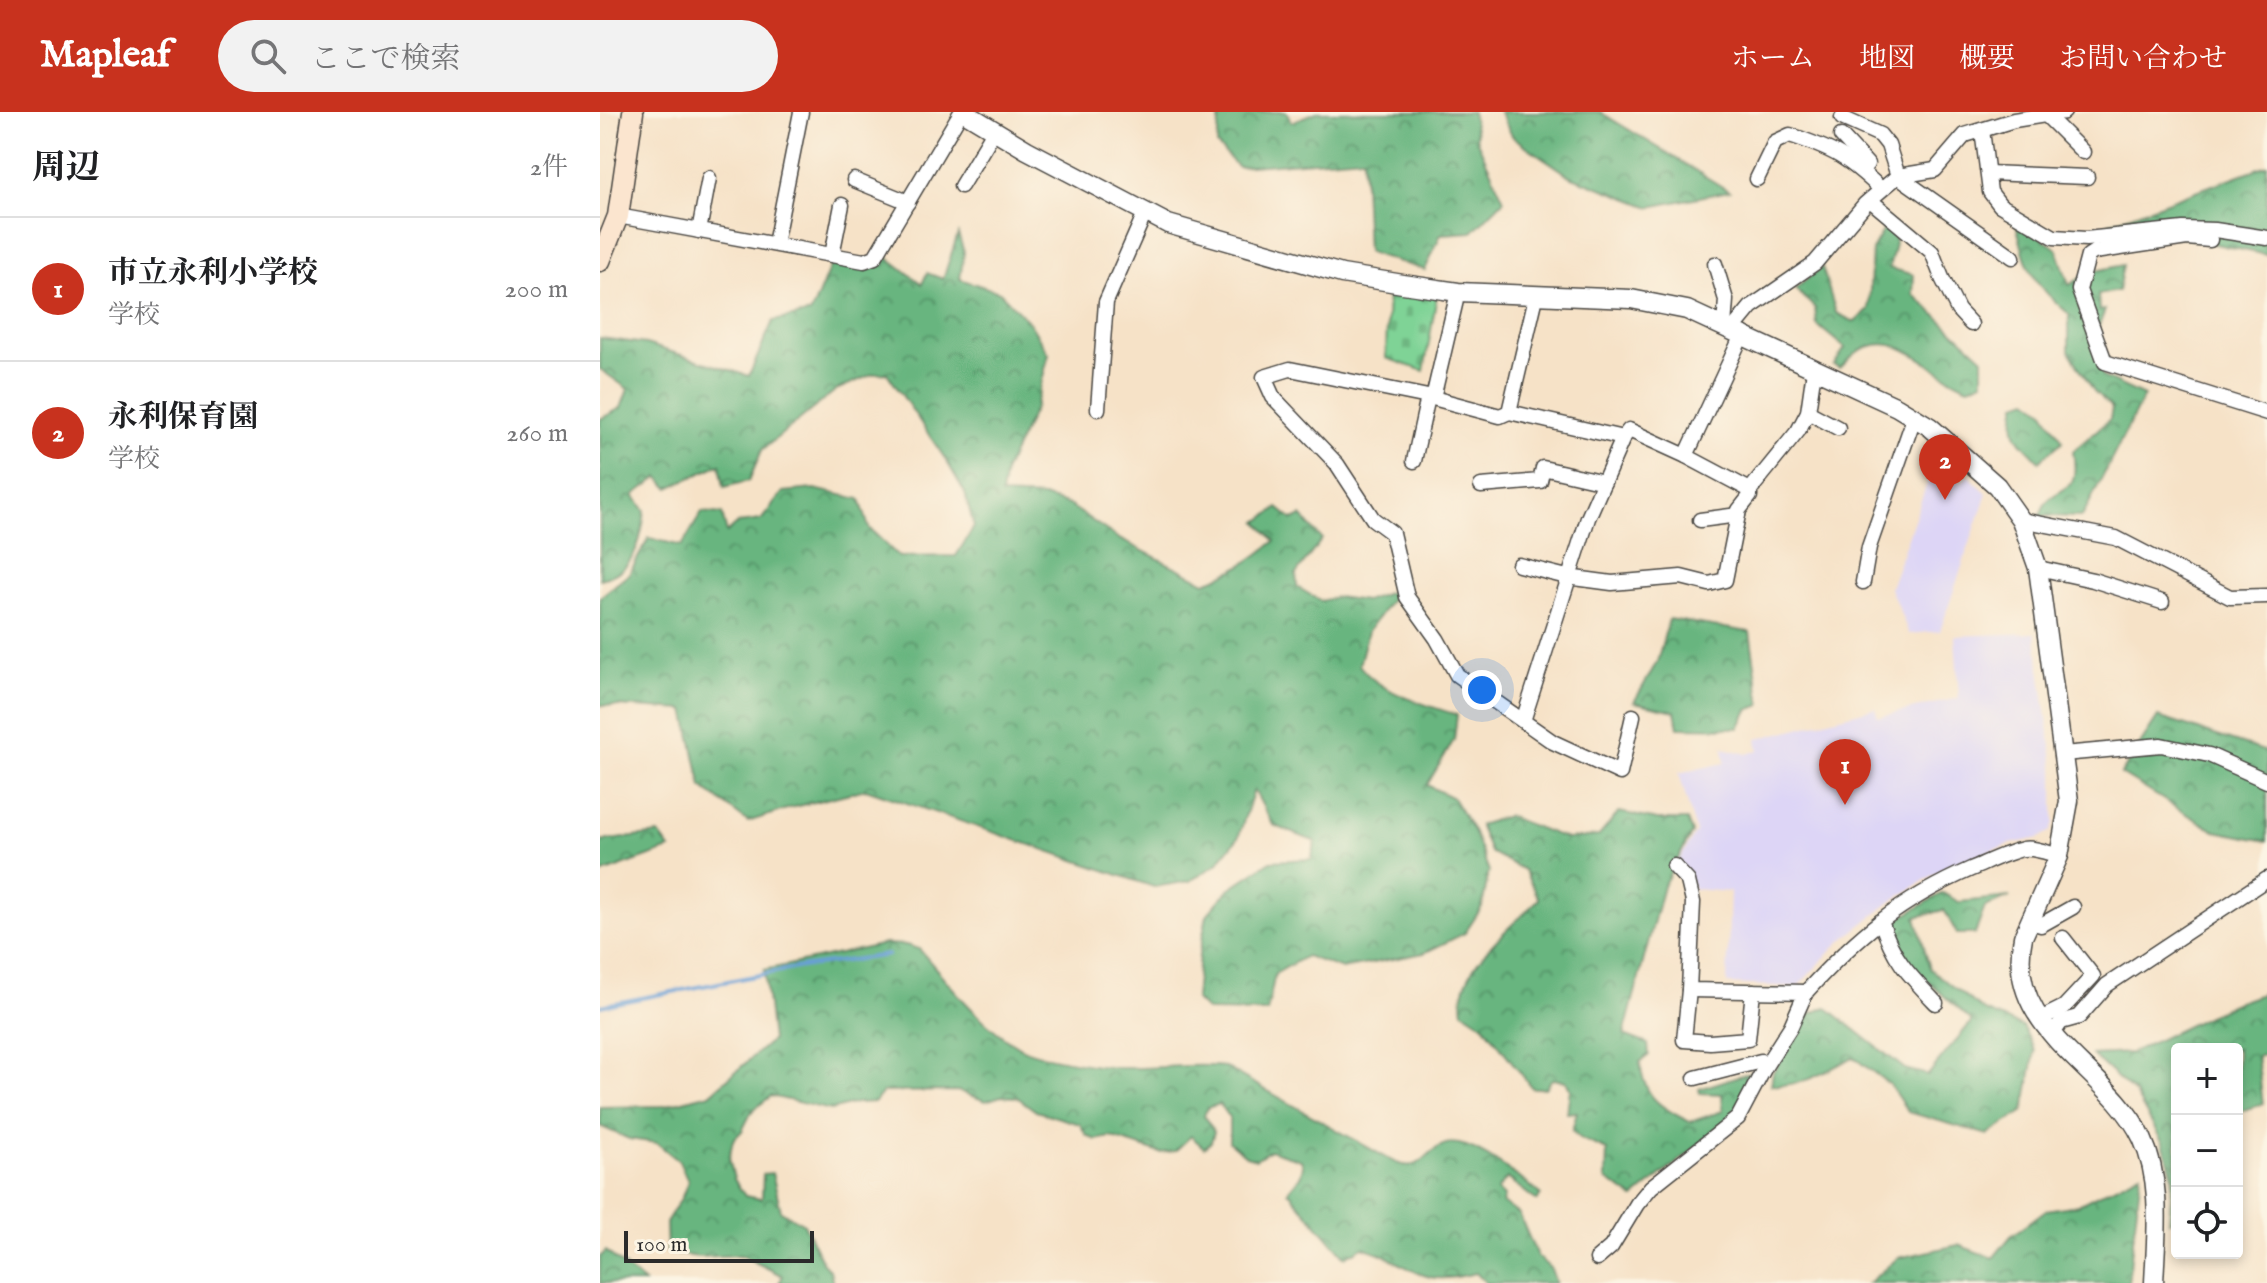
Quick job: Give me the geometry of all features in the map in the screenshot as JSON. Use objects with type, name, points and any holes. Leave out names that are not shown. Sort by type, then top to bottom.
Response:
[{"type":"main road","points":[[600,261],[618,216],[633,112]]},
{"type":"street","points":[[775,244],[801,112]]},
{"type":"street","points":[[618,216],[864,261],[875,257],[962,112],[1168,224],[1342,274],[1458,292],[1631,299],[1687,310],[1930,427],[1997,486],[2021,520],[2038,568],[2069,801],[2059,856],[2030,922],[2020,951],[2020,967],[2026,993],[2040,1019],[2126,1112],[2142,1139],[2153,1171],[2157,1211],[2154,1283]]},
{"type":"street","points":[[1686,456],[1733,330],[1751,307],[1815,263],[1888,184],[1935,170],[1965,135],[2014,120],[2064,112]]},
{"type":"street","points":[[2047,116],[2083,152]]},
{"type":"street","points":[[1842,118],[1880,135],[1888,145],[1888,184]]},
{"type":"street","points":[[1982,130],[1990,192],[2000,205],[2054,237],[2086,239],[2183,229],[2215,230],[2267,238]]},
{"type":"street","points":[[961,186],[994,131]]},
{"type":"street","points":[[1757,179],[1775,142],[1790,135],[1851,160],[2013,257]]},
{"type":"street","points":[[1841,136],[1888,184]]},
{"type":"street","points":[[1988,173],[2087,177]]},
{"type":"street","points":[[699,231],[709,178]]},
{"type":"street","points":[[854,180],[908,202]]},
{"type":"street","points":[[1870,200],[1932,252],[1958,310],[1971,324]]},
{"type":"street","points":[[832,255],[842,205]]},
{"type":"street","points":[[1098,409],[1106,302],[1145,213]]},
{"type":"street","points":[[2210,240],[2187,238],[2094,252],[2088,256],[2079,290],[2105,362],[2267,413]]},
{"type":"street","points":[[1715,264],[1733,330]]},
{"type":"street","points":[[1414,461],[1458,292]]},
{"type":"street","points":[[1509,412],[1536,297]]},
{"type":"street","points":[[1623,438],[1509,412],[1500,416],[1431,398],[1290,369],[1264,377],[1273,397],[1337,464],[1373,519],[1392,533],[1407,597],[1437,639],[1457,675],[1553,742],[1620,773],[1633,716]]},
{"type":"street","points":[[1519,565],[1567,577],[1612,583],[1681,577],[1709,584],[1725,580],[1738,515],[1750,496],[1750,490],[1798,431],[1808,412],[1814,370]]},
{"type":"street","points":[[1808,412],[1838,428]]},
{"type":"street","points":[[1863,582],[1869,547],[1914,418]]},
{"type":"street","points":[[1523,721],[1567,577],[1604,482],[1629,430],[1750,490]]},
{"type":"street","points":[[1481,486],[1540,481],[1543,468],[1604,482]]},
{"type":"street","points":[[1700,520],[1738,515]]},
{"type":"street","points":[[2021,520],[2116,538],[2230,597],[2267,596]]},
{"type":"street","points":[[2038,568],[2093,580],[2162,602]]},
{"type":"street","points":[[2063,754],[2161,745],[2209,755],[2267,781]]},
{"type":"street","points":[[1597,1259],[1611,1247],[1651,1187],[1738,1118],[1763,1063],[1791,1026],[1806,992],[1845,949],[1899,906],[1941,882],[2026,848],[2059,856]]},
{"type":"street","points":[[1674,866],[1688,881],[1693,902],[1684,1040],[1710,1042],[1748,1039]]},
{"type":"street","points":[[2052,1035],[2061,1022],[2079,1017],[2107,985],[2267,879]]},
{"type":"street","points":[[2030,922],[2041,925],[2073,907]]},
{"type":"street","points":[[1881,921],[1890,949],[1908,975],[1936,1003]]},
{"type":"street","points":[[2040,1019],[2064,1007],[2093,976],[2063,938]]},
{"type":"street","points":[[1689,990],[1806,992]]},
{"type":"street","points":[[1753,991],[1748,1039],[1752,1052],[1763,1063]]},
{"type":"street","points":[[1695,1078],[1763,1063]]},
{"type":"shaded area","points":[[1936,458],[1961,483],[1968,475],[1987,493],[1940,631],[1909,634],[1890,588]]},
{"type":"shaded area","points":[[2035,633],[2054,769],[2054,823],[2051,831],[2039,838],[2010,844],[1947,866],[1892,901],[1840,942],[1797,987],[1727,984],[1730,892],[1695,889],[1678,862],[1696,832],[1679,773],[1725,763],[1723,748],[1747,754],[1759,750],[1757,739],[1875,708],[1878,717],[1959,698],[1955,636]]},
{"type":"green space","points":[[1220,112],[1287,112],[1291,122],[1317,112],[1472,112],[1477,141],[1504,200],[1472,232],[1441,234],[1425,270],[1367,252],[1363,157],[1238,167],[1217,145]]},
{"type":"green space","points":[[1499,112],[1600,112],[1729,191],[1650,207],[1570,176],[1513,137]]},
{"type":"green space","points":[[2267,165],[2267,255],[2112,222]]},
{"type":"green space","points":[[2015,219],[2057,249],[2069,285],[2091,272],[2123,265],[2118,291],[2098,295],[2099,311],[2105,310],[2092,344],[2103,377],[2144,396],[2082,517],[2040,516],[2051,497],[2073,479],[2073,451],[2110,419],[2112,408],[2094,391],[2069,351],[2069,314],[2045,292],[2032,272]]},
{"type":"green space","points":[[1885,227],[1894,235],[1895,244],[1889,268],[1914,275],[1913,294],[1983,358],[1983,381],[1969,387],[1903,349],[1889,345],[1874,345],[1859,351],[1840,368],[1834,365],[1845,348],[1817,325],[1815,308],[1795,289],[1822,267],[1836,313],[1855,322],[1869,309],[1872,250]]},
{"type":"green space","points":[[958,234],[964,252],[960,279],[1000,292],[1029,322],[1049,354],[1035,408],[1005,470],[1001,495],[1043,497],[1069,505],[1119,539],[1205,582],[1242,565],[1275,541],[1258,522],[1278,508],[1293,520],[1301,516],[1322,539],[1296,574],[1297,587],[1321,601],[1337,597],[1365,601],[1399,589],[1368,631],[1359,665],[1391,691],[1457,715],[1454,740],[1427,785],[1453,798],[1473,831],[1489,871],[1482,907],[1465,933],[1424,953],[1342,969],[1306,956],[1275,974],[1267,1012],[1207,1011],[1195,999],[1207,915],[1229,889],[1271,861],[1311,859],[1316,842],[1273,825],[1254,790],[1238,838],[1217,864],[1190,881],[1154,887],[866,789],[748,822],[702,787],[685,710],[600,705],[600,597],[629,574],[649,538],[682,546],[702,512],[722,514],[727,533],[738,523],[761,520],[783,492],[814,489],[860,499],[869,528],[899,557],[956,556],[974,527],[965,493],[946,460],[887,373],[873,374],[836,390],[762,450],[749,481],[724,487],[720,464],[669,488],[659,477],[634,495],[645,511],[634,554],[621,570],[600,579],[600,419],[621,408],[628,389],[600,369],[600,338],[646,344],[749,376],[773,321],[811,313],[831,264],[868,268],[880,266],[887,257],[922,284],[927,273],[943,279]]},
{"type":"green space","points":[[1388,288],[1437,295],[1424,371],[1386,358]]},
{"type":"green space","points":[[2028,399],[2043,410],[2063,441],[2039,461],[2015,430],[2017,403]]},
{"type":"green space","points":[[1669,619],[1750,632],[1761,705],[1748,710],[1739,728],[1678,727],[1675,711],[1634,702],[1657,662]]},
{"type":"green space","points":[[2158,717],[2267,752],[2267,841],[2215,831],[2121,774]]},
{"type":"green space","points":[[1619,812],[1657,820],[1687,820],[1692,833],[1663,886],[1624,1035],[1648,1044],[1649,1055],[1640,1062],[1649,1092],[1662,1106],[1690,1122],[1723,1111],[1722,1094],[1700,1093],[1699,1089],[1754,1071],[1755,1078],[1735,1115],[1634,1198],[1606,1179],[1607,1150],[1581,1139],[1572,1131],[1577,1112],[1567,1113],[1570,1089],[1566,1081],[1552,1079],[1545,1088],[1532,1088],[1483,1024],[1463,1011],[1463,995],[1476,964],[1539,899],[1524,870],[1490,852],[1479,825],[1507,816],[1567,839],[1599,836]]},
{"type":"green space","points":[[659,834],[670,849],[600,874],[600,841]]},
{"type":"green space","points":[[1943,893],[1959,902],[2010,897],[1985,907],[1975,934],[1957,934],[1944,910],[1916,917],[1930,969],[1984,1011],[2023,1027],[2035,1051],[2024,1111],[1988,1135],[1908,1112],[1889,1084],[1853,1057],[1804,1081],[1771,1085],[1773,1072],[1807,1016],[1826,1007],[1905,1069],[1928,1075],[1972,1021],[1913,968],[1897,943],[1897,920]]},
{"type":"green space","points":[[885,944],[919,949],[978,1015],[1004,1038],[1028,1051],[1072,1062],[1117,1068],[1225,1067],[1396,1163],[1419,1163],[1446,1144],[1469,1147],[1482,1153],[1541,1194],[1537,1201],[1507,1178],[1497,1190],[1504,1197],[1502,1203],[1519,1214],[1537,1256],[1551,1269],[1556,1283],[1486,1283],[1476,1273],[1451,1278],[1432,1277],[1363,1247],[1345,1257],[1288,1191],[1300,1177],[1301,1160],[1270,1150],[1256,1159],[1246,1156],[1229,1142],[1229,1116],[1219,1104],[1207,1108],[1204,1116],[1214,1132],[1211,1142],[1204,1148],[1191,1136],[1175,1151],[1160,1153],[1110,1137],[1096,1140],[1086,1135],[1080,1124],[1036,1111],[1017,1097],[1001,1096],[986,1101],[958,1091],[883,1092],[875,1102],[856,1103],[831,1110],[771,1096],[752,1111],[742,1131],[733,1140],[729,1158],[734,1179],[745,1196],[762,1199],[763,1174],[772,1173],[781,1211],[804,1224],[822,1262],[830,1270],[833,1283],[779,1283],[783,1276],[741,1255],[699,1257],[667,1253],[666,1222],[688,1181],[679,1161],[657,1143],[629,1139],[600,1126],[600,1107],[663,1106],[710,1094],[772,1040],[764,970]]},
{"type":"green space","points":[[2267,992],[2267,1055],[2257,1056],[2263,1104],[2243,1111],[2243,1043],[2171,1043],[2171,1169],[2163,1143],[2135,1094],[2092,1055],[2131,1053],[2233,1004]]},
{"type":"green space","points":[[2243,1146],[2246,1172],[2243,1188]]},
{"type":"green space","points":[[2141,1173],[2128,1283],[1868,1283],[1898,1258],[1958,1245],[1993,1258],[2011,1236],[2046,1210],[2078,1205]]},
{"type":"green space","points":[[606,1251],[644,1283],[600,1283],[600,1257]]},
{"type":"waterway","points":[[600,1006],[801,967],[888,955]]},
{"type":"place","name":"永利保育園","points":[[1945,500]]},
{"type":"place","name":"市立永利小学校","points":[[1845,805]]}]
